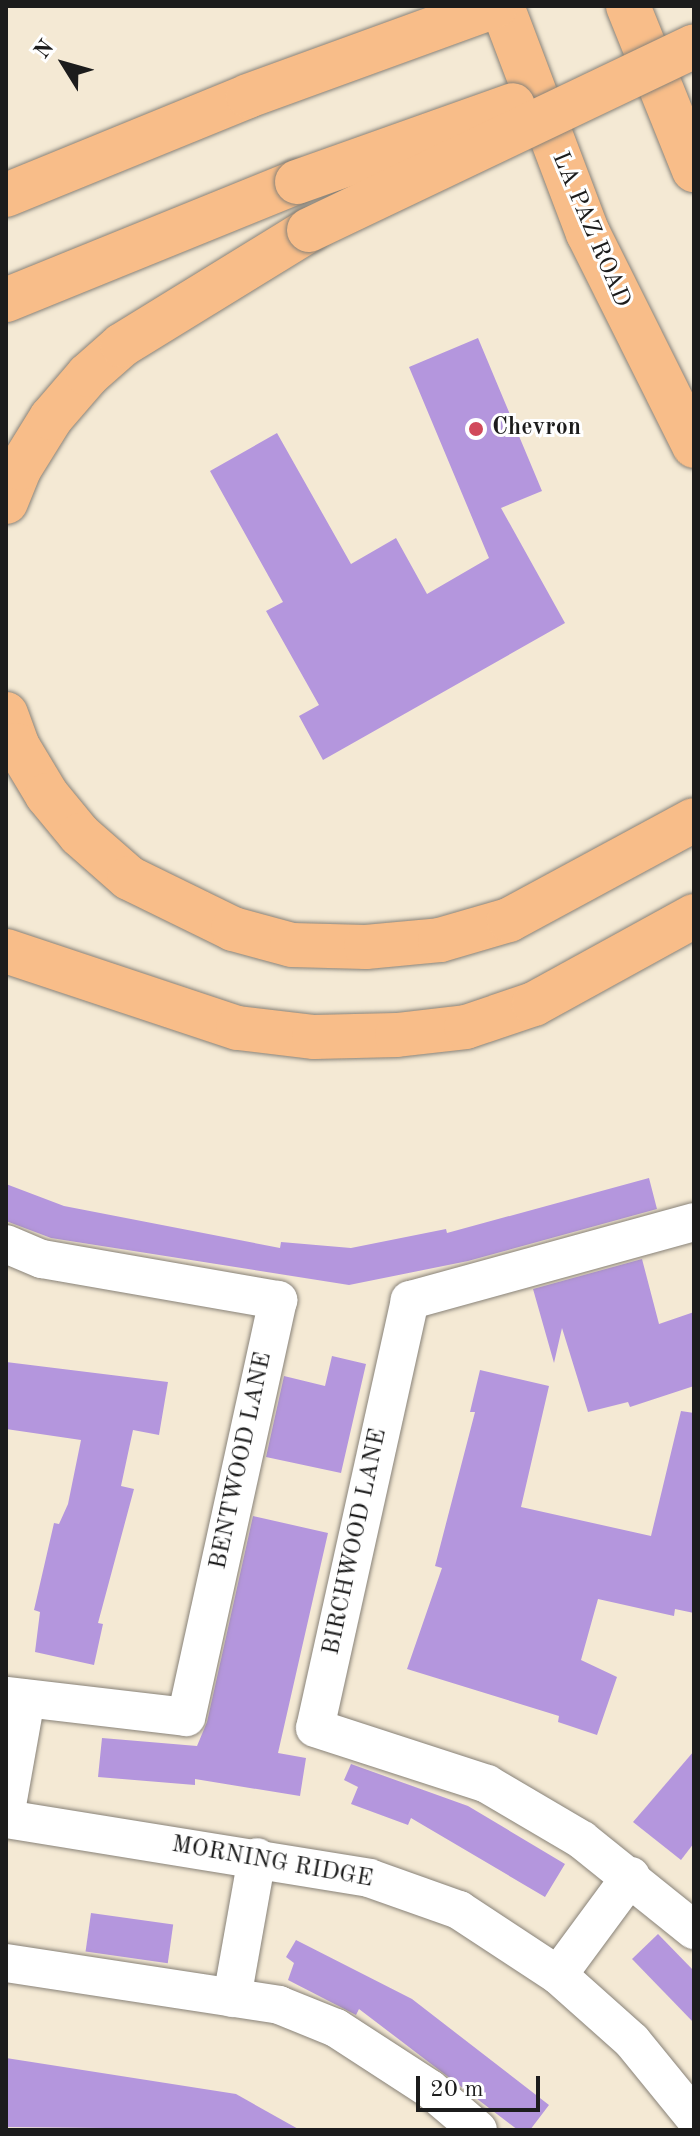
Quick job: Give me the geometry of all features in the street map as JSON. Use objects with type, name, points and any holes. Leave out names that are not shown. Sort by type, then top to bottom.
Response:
[{"type":"main road","points":[[6,195],[248,96],[495,6]]},
{"type":"main road","name":"LA PAZ ROAD","points":[[502,6],[588,233],[694,446]]},
{"type":"main road","points":[[628,6],[694,170]]},
{"type":"main road","points":[[6,300],[297,182],[694,44]]},
{"type":"main road","points":[[6,502],[20,468],[51,418],[88,375],[122,345],[309,230],[694,44]]},
{"type":"main road","points":[[6,714],[17,745],[47,795],[80,835],[129,878],[233,929],[292,945],[366,947],[440,940],[509,920],[694,820]]},
{"type":"main road","points":[[6,951],[155,1005],[238,1028],[314,1037],[397,1035],[466,1027],[534,1004],[694,916]]},
{"type":"street","name":"BIRCHWOOD LANE","points":[[694,1222],[410,1300],[315,1728],[487,1784],[582,1840],[631,1876],[694,1930]]},
{"type":"street","name":"BENTWOOD LANE","points":[[6,1244],[42,1259],[278,1300],[186,1717],[16,1698]]},
{"type":"street","points":[[6,1811],[16,1698]]},
{"type":"street","name":"MORNING RIDGE","points":[[6,1819],[257,1857],[369,1878],[459,1910],[558,1975],[632,2041],[694,2117]]},
{"type":"street","points":[[232,1998],[257,1857]]},
{"type":"street","points":[[558,1975],[631,1876]]},
{"type":"street","points":[[6,1963],[279,2005],[336,2028],[430,2089],[478,2130]]},
{"type":"building","points":[[478,338],[542,491],[501,508],[565,623],[323,760],[299,716],[319,705],[266,611],[283,602],[210,471],[277,433],[351,564],[396,538],[427,594],[489,558],[409,367]]},
{"type":"building","points":[[649,1178],[657,1209],[468,1261],[349,1285],[51,1238],[6,1221],[6,1184],[64,1206],[280,1248],[281,1242],[351,1248],[446,1229],[447,1233]]},
{"type":"building","points":[[642,1259],[659,1324],[694,1312],[694,1386],[630,1407],[628,1402],[588,1412],[562,1328],[554,1363],[533,1289]]},
{"type":"building","points":[[332,1356],[366,1364],[341,1473],[266,1457],[284,1376],[325,1386]]},
{"type":"building","points":[[6,1362],[168,1382],[159,1435],[133,1430],[121,1486],[134,1489],[98,1623],[103,1624],[94,1665],[35,1652],[40,1612],[34,1610],[54,1523],[59,1524],[68,1504],[81,1440],[6,1429]]},
{"type":"building","points":[[480,1370],[549,1386],[521,1507],[651,1536],[681,1411],[694,1413],[694,1613],[675,1609],[674,1616],[598,1599],[581,1660],[617,1677],[597,1735],[558,1722],[559,1716],[407,1669],[442,1568],[435,1566],[475,1412],[470,1412]]},
{"type":"building","points":[[253,1516],[328,1533],[278,1753],[306,1758],[300,1796],[195,1779],[195,1785],[98,1777],[102,1738],[197,1746],[207,1722]]},
{"type":"building","points":[[694,1751],[694,1843],[681,1860],[633,1822]]},
{"type":"building","points":[[351,1764],[468,1806],[565,1864],[545,1897],[411,1818],[408,1825],[351,1804],[358,1787],[344,1780]]},
{"type":"building","points":[[91,1913],[173,1925],[168,1963],[86,1952]]},
{"type":"building","points":[[658,1934],[694,1971],[694,2023],[632,1959]]},
{"type":"building","points":[[296,1940],[412,1999],[549,2105],[530,2130],[518,2130],[359,2009],[356,2015],[288,1980],[294,1963],[286,1957]]},
{"type":"building","points":[[6,2058],[236,2094],[300,2130],[6,2127]]},
{"type":"place","name":"Chevron","points":[[476,429]]}]
